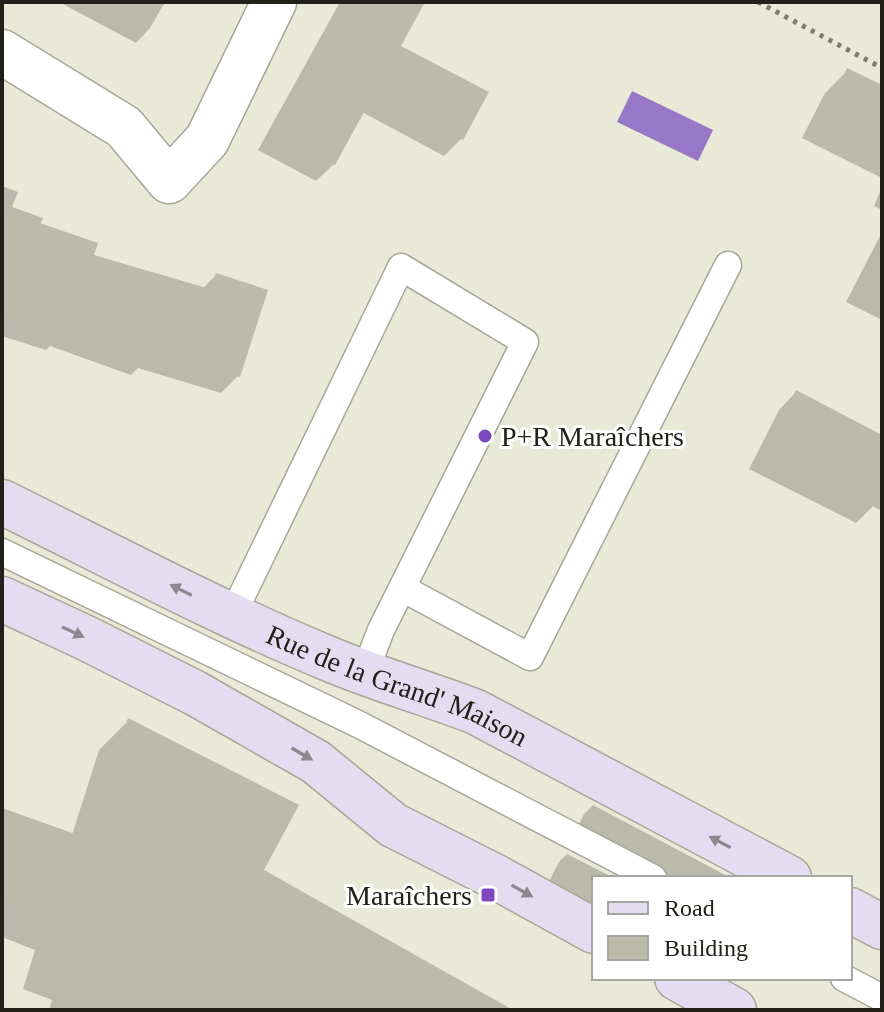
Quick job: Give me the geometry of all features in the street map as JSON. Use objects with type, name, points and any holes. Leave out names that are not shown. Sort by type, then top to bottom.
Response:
[{"type":"main road","name":"Rue de la Grand' Maison","points":[[2,502],[232,616],[364,674],[476,712],[785,876]]},
{"type":"main road","points":[[2,599],[195,693],[316,762],[393,825],[592,930]]},
{"type":"main road","points":[[852,911],[882,927]]},
{"type":"main road","points":[[681,980],[734,1010]]},
{"type":"street","points":[[2,52],[124,127],[169,181],[207,140],[274,2]]},
{"type":"lane","points":[[402,588],[530,657],[728,265]]},
{"type":"lane","points":[[232,616],[401,267],[525,342],[381,630],[364,674]]},
{"type":"lane","name":"Rue de la Grand' Maison","points":[[2,552],[360,725],[649,876]]},
{"type":"lane","points":[[848,980],[882,998]]},
{"type":"path","points":[[758,2],[882,68]]},
{"type":"shaded area","points":[[632,91],[713,130],[698,161],[617,122]]},
{"type":"building","points":[[357,2],[425,2],[401,46],[489,92],[463,140],[375,92],[335,165],[273,132],[327,35],[336,40]]},
{"type":"building","points":[[847,68],[882,85],[882,143],[824,115]]},
{"type":"building","points":[[2,210],[98,243],[94,255],[210,289],[216,273],[268,290],[240,377],[152,351],[150,359],[66,330],[65,334],[2,314]]},
{"type":"building","points":[[796,390],[882,435],[882,511],[765,452]]},
{"type":"building","points":[[128,718],[299,805],[264,870],[513,1010],[112,1010],[73,995],[80,971],[51,960],[63,921],[2,897],[2,808],[89,839]]},
{"type":"place","name":"P+R Maraîchers","points":[[485,436]]},
{"type":"place","name":"Maraîchers","points":[[488,895]]}]
